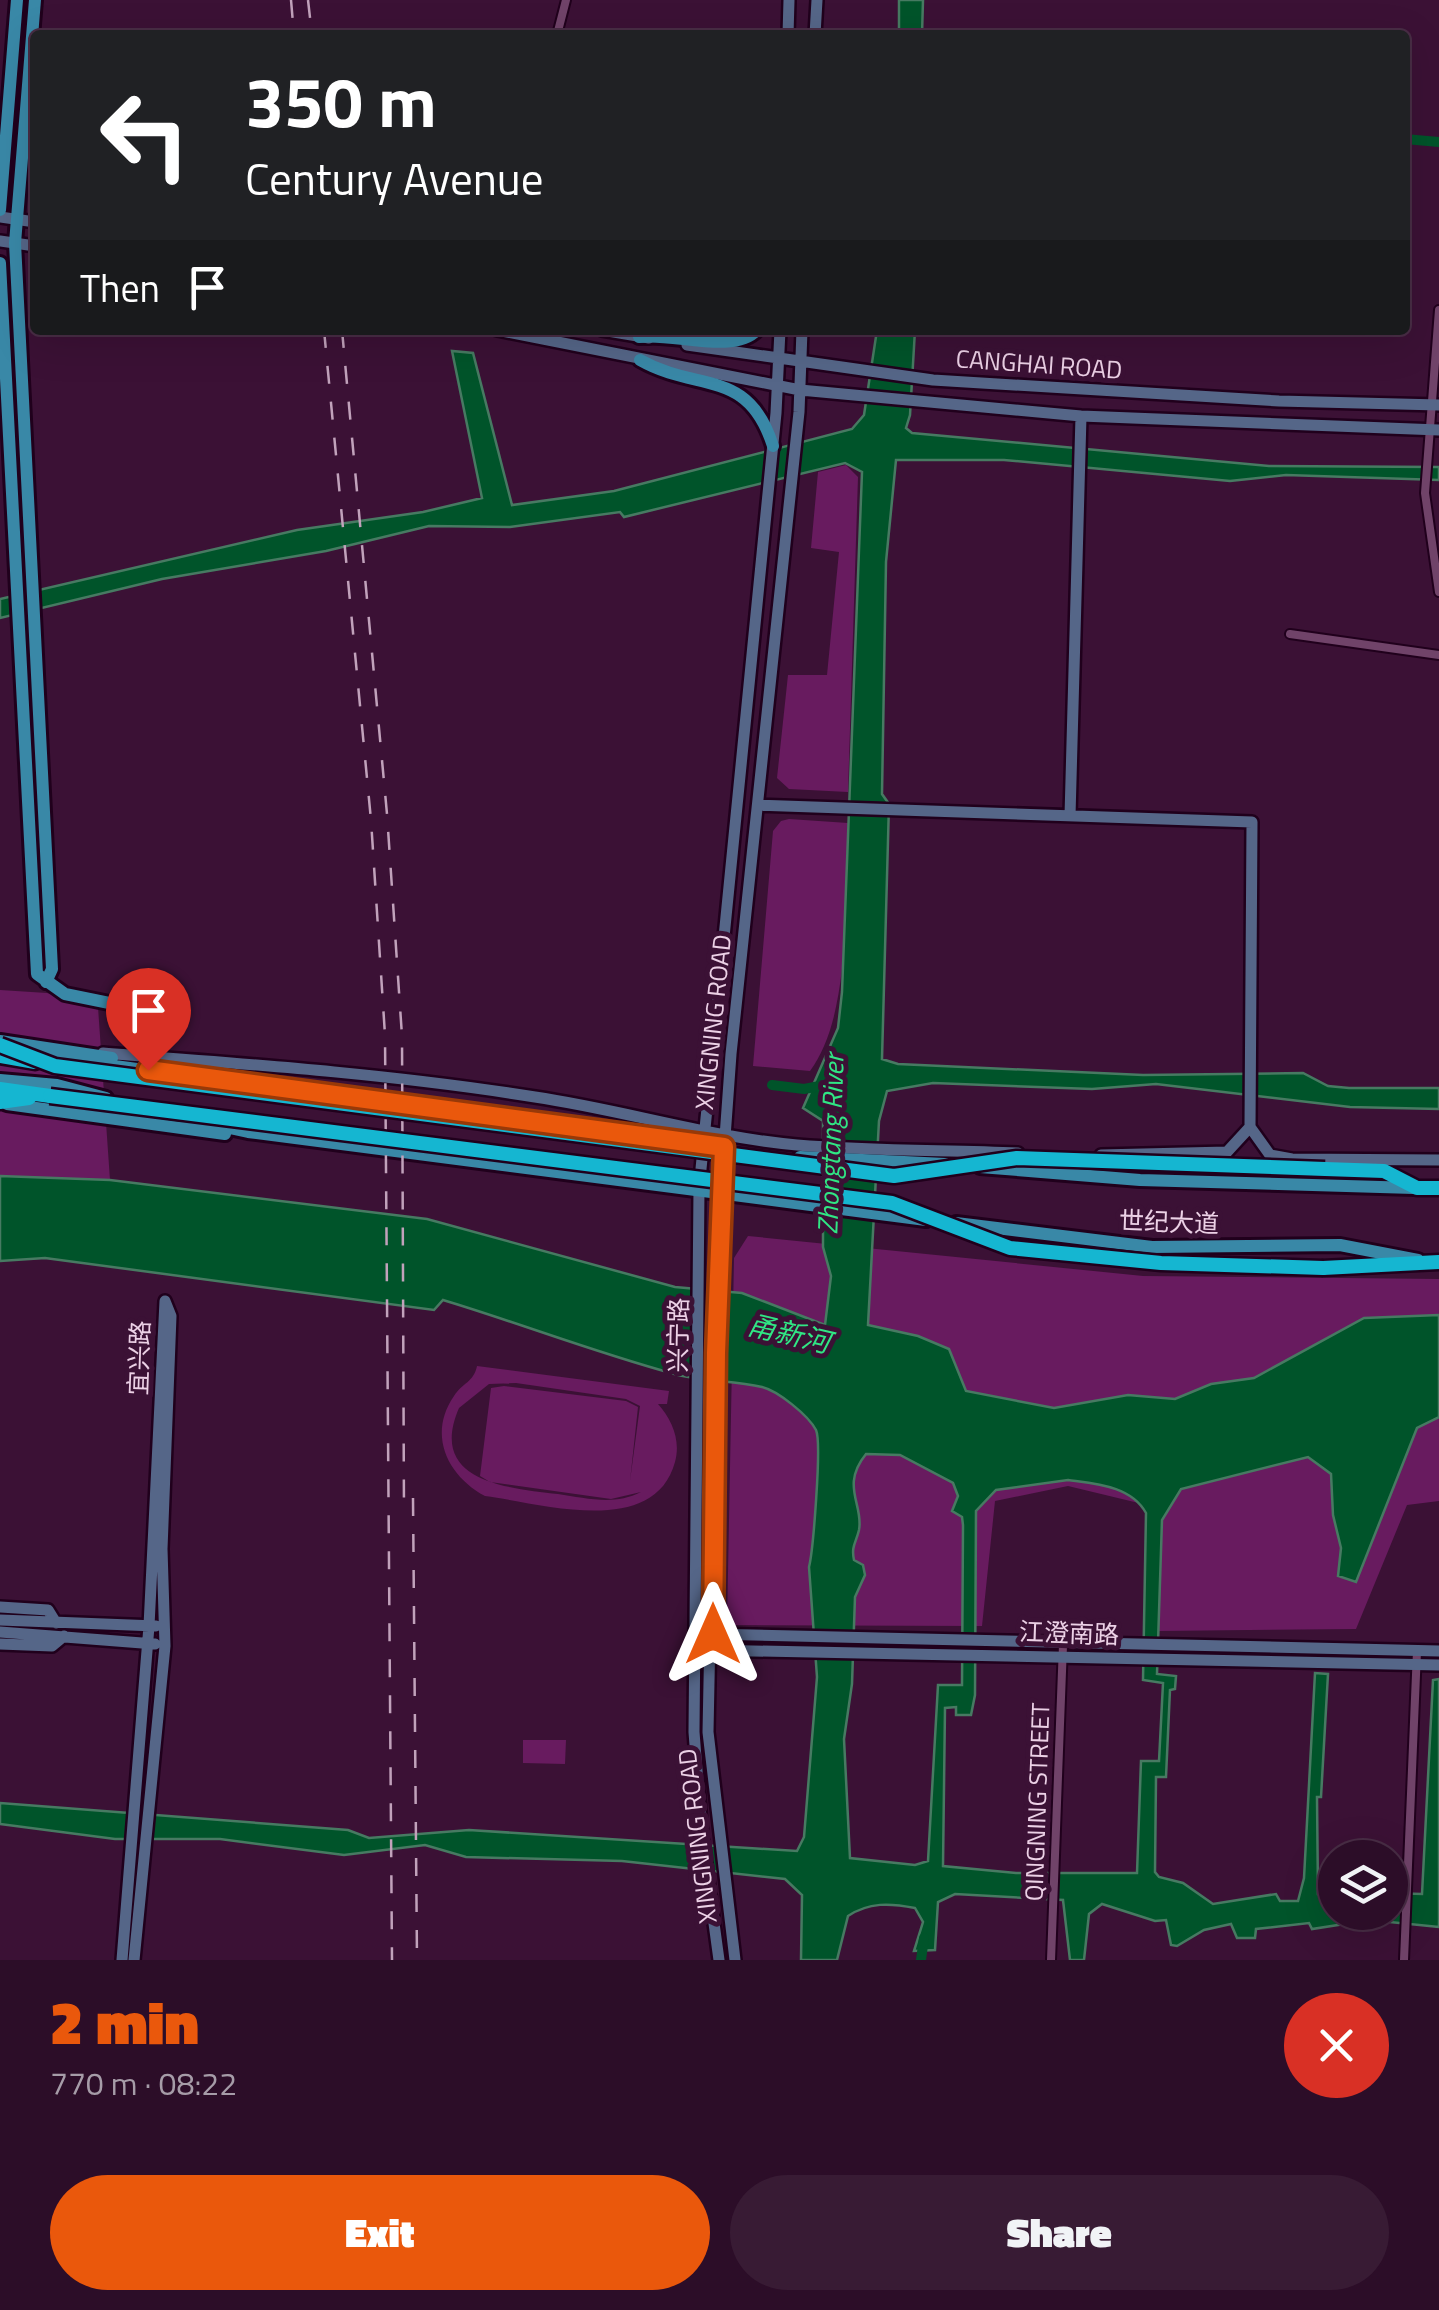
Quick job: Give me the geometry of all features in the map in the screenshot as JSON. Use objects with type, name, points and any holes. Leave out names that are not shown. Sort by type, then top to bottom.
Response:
[{"type":"highway","points":[[0,1048],[55,1066],[894,1176],[1017,1158],[1384,1171],[1417,1188]]},
{"type":"highway","points":[[0,1089],[895,1210],[1010,1248],[1161,1263],[1323,1268],[1433,1262]]},
{"type":"highway","points":[[0,1102],[50,1096]]},
{"type":"highway","name":"世纪大道","points":[[1417,1188],[1439,1188]]},
{"type":"main road","points":[[17,0],[0,214],[30,221]]},
{"type":"main road","points":[[33,30],[35,0]]},
{"type":"main road","points":[[788,30],[789,0]]},
{"type":"main road","points":[[815,30],[817,0]]},
{"type":"main road","points":[[30,61],[16,242],[52,969],[46,982]]},
{"type":"main road","points":[[0,241],[30,245]]},
{"type":"main road","points":[[0,262],[37,974],[65,994],[124,1006],[132,1016],[146,1063]]},
{"type":"main road","name":"CANGHAI ROAD","points":[[522,335],[800,390],[1082,416],[1434,430]]},
{"type":"main road","name":"CANGHAI ROAD","points":[[633,335],[780,362],[909,377],[1260,400],[1436,405]]},
{"type":"main road","name":"CANGHAI ROAD","points":[[639,336],[647,335]]},
{"type":"main road","name":"CANGHAI ROAD","points":[[676,335],[724,342],[739,341],[749,335]]},
{"type":"main road","name":"XINGNING ROAD","points":[[701,1280],[699,1189],[703,1138],[769,488],[780,335]]},
{"type":"main road","name":"XINGNING ROAD","points":[[735,1960],[717,1836],[708,1732],[713,1634],[717,1281],[726,1106],[797,439],[802,335]]},
{"type":"main road","name":"CANGHAI ROAD","points":[[640,360],[658,370],[741,392],[765,422],[773,446]]},
{"type":"main road","points":[[1070,816],[1082,416]]},
{"type":"main road","points":[[758,806],[1252,822],[1250,1127],[1270,1154],[1292,1158],[1439,1160]]},
{"type":"main road","points":[[0,1048],[95,1052],[146,1063]]},
{"type":"main road","points":[[0,1048],[146,1063],[340,1072],[534,1096],[703,1138]]},
{"type":"main road","name":"世纪大道","points":[[146,1063],[703,1138],[809,1159],[906,1161],[1140,1180],[1417,1188]]},
{"type":"main road","points":[[0,1080],[57,1086],[248,1132]]},
{"type":"main road","points":[[0,1102],[219,1134],[248,1132]]},
{"type":"main road","points":[[724,1142],[1212,1154],[1228,1152],[1250,1127]]},
{"type":"main road","name":"世纪大道","points":[[248,1132],[820,1204],[895,1210],[1152,1248],[1340,1244],[1433,1262]]},
{"type":"main road","name":"兴宁路","points":[[701,1280],[694,1732],[702,1835],[719,1960]]},
{"type":"main road","name":"宜兴路","points":[[122,1960],[138,1852],[151,1801],[165,1646],[162,1549],[171,1316],[165,1301],[148,1644],[135,1810],[138,1852],[134,1960]]},
{"type":"main road","points":[[0,1607],[48,1610],[56,1623]]},
{"type":"main road","points":[[0,1620],[166,1626]]},
{"type":"main road","points":[[0,1632],[165,1646]]},
{"type":"main road","name":"江澄南路","points":[[697,1634],[814,1635],[861,1643],[1063,1650],[1417,1658],[1439,1665]]},
{"type":"main road","points":[[0,1644],[52,1646],[64,1636]]},
{"type":"main road","name":"江澄南路","points":[[697,1650],[808,1651],[861,1643]]},
{"type":"main road","name":"江澄南路","points":[[1417,1658],[1439,1651]]},
{"type":"street","points":[[559,30],[566,0]]},
{"type":"street","points":[[1439,310],[1434,430],[1425,484],[1439,592]]},
{"type":"street","points":[[1290,634],[1439,655]]},
{"type":"street","name":"QINGNING STREET","points":[[1052,1960],[1063,1650]]},
{"type":"street","points":[[1404,1960],[1417,1658]]},
{"type":"shaded area","points":[[846,465],[858,477],[848,792],[789,789],[777,778],[788,675],[827,675],[839,552],[811,548],[818,472]]},
{"type":"shaded area","points":[[781,821],[848,823],[840,986],[824,1047],[810,1071],[753,1066],[773,831]]},
{"type":"shaded area","points":[[0,990],[47,993],[98,1007],[110,1180],[0,1176]]},
{"type":"shaded area","points":[[748,1236],[1143,1276],[1439,1279],[1439,1501],[1407,1505],[1356,1629],[1157,1631],[1151,1506],[1068,1486],[995,1501],[982,1626],[727,1625],[734,1258]]},
{"type":"shaded area","points":[[477,1366],[669,1391],[667,1404],[658,1404],[674,1431],[677,1454],[663,1486],[644,1501],[593,1510],[485,1496],[452,1466],[442,1440],[446,1411]],"holes":[[[516,1383],[626,1399],[640,1406],[630,1481],[638,1407],[626,1401],[504,1386],[491,1388],[480,1476],[486,1480],[463,1466],[454,1452],[452,1433],[459,1408],[489,1384]],[[493,1482],[611,1499],[641,1492],[621,1499],[600,1500]]]},
{"type":"shaded area","points":[[523,1740],[566,1740],[565,1764],[523,1763]]},
{"type":"water","points":[[899,0],[923,0],[922,30],[899,30]]},
{"type":"water","points":[[876,335],[915,335],[906,428],[912,433],[1269,466],[1439,467],[1439,480],[1286,475],[1230,481],[1004,460],[896,460],[886,562],[882,794],[889,804],[882,1059],[898,1064],[1143,1075],[1303,1073],[1328,1086],[1439,1088],[1439,1109],[1350,1107],[1156,1084],[1092,1089],[933,1083],[887,1091],[879,1121],[868,1325],[918,1336],[949,1349],[966,1391],[1054,1408],[1128,1395],[1175,1399],[1211,1384],[1254,1378],[1364,1318],[1439,1315],[1439,1417],[1417,1428],[1356,1582],[1338,1576],[1341,1548],[1333,1515],[1331,1474],[1308,1457],[1181,1489],[1162,1520],[1157,1674],[1176,1676],[1175,1689],[1170,1690],[1166,1777],[1156,1777],[1155,1872],[1159,1877],[1183,1883],[1213,1904],[1276,1894],[1280,1901],[1298,1901],[1304,1878],[1315,1673],[1328,1674],[1321,1797],[1317,1797],[1318,1928],[1312,1929],[1309,1923],[1256,1929],[1255,1938],[1237,1938],[1231,1924],[1204,1930],[1177,1946],[1171,1945],[1166,1920],[1155,1921],[1102,1904],[1089,1914],[1084,1960],[1070,1960],[1063,1900],[955,1894],[938,1902],[935,1950],[914,1951],[923,1922],[915,1908],[880,1905],[848,1916],[837,1960],[801,1960],[802,1895],[785,1879],[622,1861],[466,1857],[425,1845],[344,1855],[220,1839],[115,1839],[0,1824],[0,1803],[348,1830],[369,1838],[469,1830],[797,1851],[804,1837],[817,1677],[809,1567],[818,1439],[816,1430],[792,1404],[762,1387],[671,1373],[443,1300],[434,1310],[45,1258],[0,1261],[0,1176],[110,1180],[427,1219],[675,1287],[742,1293],[825,1325],[831,1276],[823,1247],[823,1121],[803,1108],[838,1028],[842,992],[862,472],[845,463],[624,517],[620,512],[510,527],[429,526],[326,551],[162,579],[0,618],[0,599],[297,530],[423,512],[482,498],[452,351],[473,353],[512,505],[614,491],[852,429],[864,415]],"holes":[[[866,1454],[900,1455],[953,1483],[958,1496],[952,1511],[962,1517],[963,1525],[962,1685],[938,1685],[928,1861],[915,1865],[850,1858],[844,1739],[852,1684],[855,1597],[865,1575],[863,1565],[853,1555],[860,1521],[854,1486],[858,1465]],[[1068,1480],[1122,1492],[1146,1513],[1143,1680],[1163,1683],[1159,1761],[1141,1761],[1137,1873],[1016,1873],[943,1866],[945,1708],[956,1707],[956,1715],[971,1715],[975,1695],[976,1511],[996,1490]]]},
{"type":"water","points":[[1439,1679],[1439,1927],[1408,1924],[1408,1894],[1422,1894],[1433,1680]]},
{"type":"waterway","points":[[1410,139],[1439,142]]},
{"type":"waterway","name":"Zhongtang River","points":[[772,1085],[804,1089],[825,1085]]},
{"type":"waterway","points":[[921,1960],[924,1938]]},
{"type":"railway","points":[[291,0],[294,30]]},
{"type":"railway","points":[[308,0],[311,30]]},
{"type":"railway","points":[[324,335],[371,820],[385,1035],[392,1960]]},
{"type":"railway","points":[[342,335],[387,814],[402,1036],[404,1515]]},
{"type":"railway","points":[[413,1498],[417,1960]]},
{"type":"route","points":[[148,1070],[724,1147],[718,1234],[713,1634]]},
{"type":"water label","name":"甬新河","points":[[789,1333]]}]
